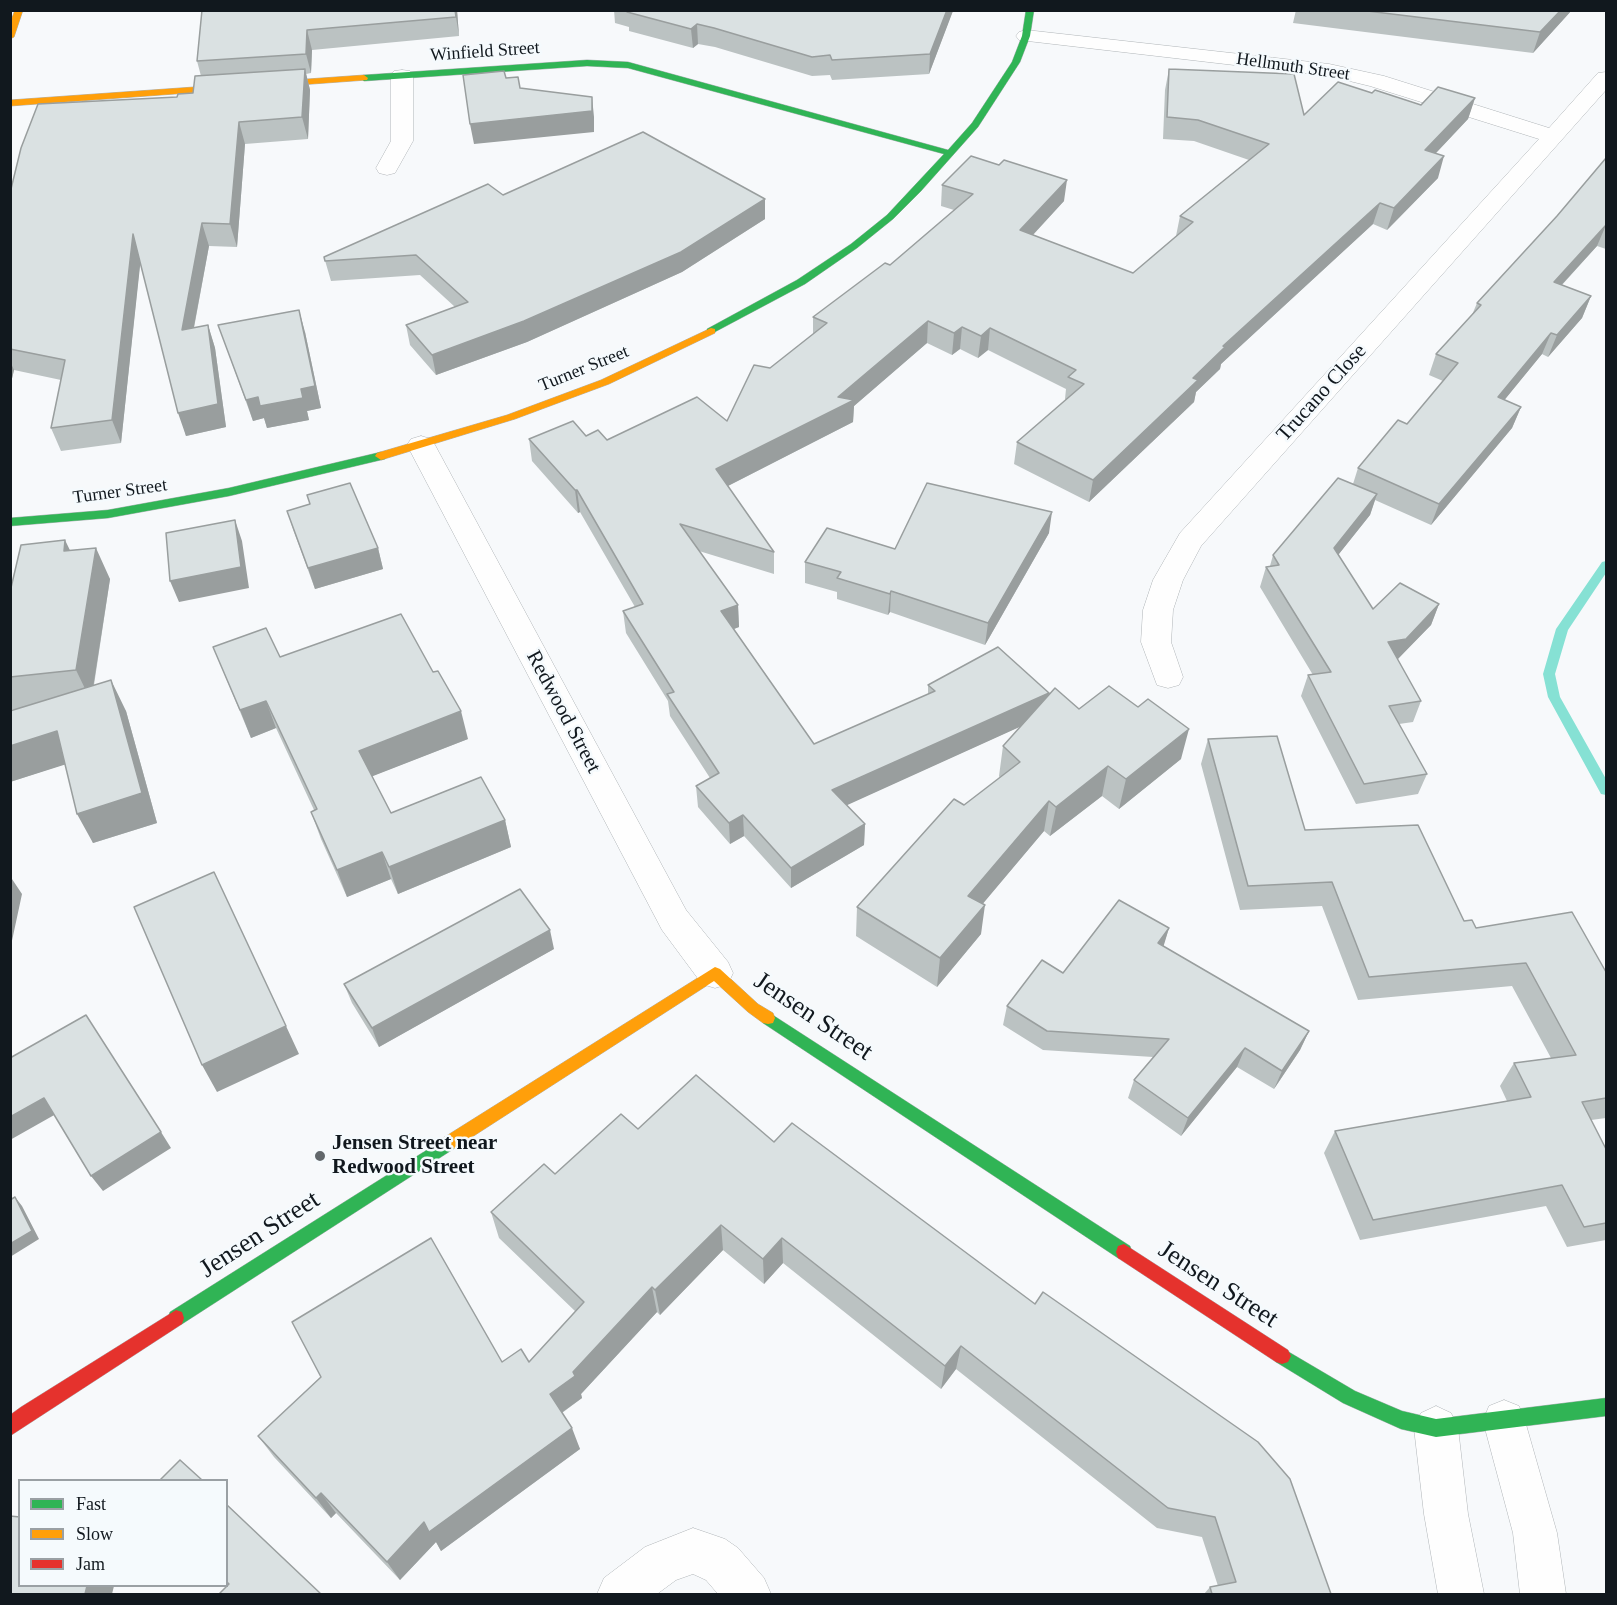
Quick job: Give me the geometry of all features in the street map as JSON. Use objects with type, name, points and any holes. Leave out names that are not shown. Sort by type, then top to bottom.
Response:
[{"type":"street","points":[[10,37],[19,10]]},
{"type":"street","name":"Turner Street","points":[[10,522],[108,514],[229,492],[421,445],[511,417],[605,382],[675,350],[801,282],[854,246],[890,217],[951,153],[997,94],[1016,62],[1026,36],[1030,10]]},
{"type":"street","name":"Hellmuth Street","points":[[1026,36],[1329,70],[1376,81],[1553,136]]},
{"type":"street","name":"Winfield Street","points":[[10,103],[587,63],[628,65],[951,153]]},
{"type":"street","points":[[387,168],[402,141],[402,76]]},
{"type":"street","name":"Trucano Close","points":[[1168,677],[1156,642],[1158,610],[1168,580],[1190,540],[1606,78]]},
{"type":"street","name":"Redwood Street","points":[[421,445],[674,920],[715,974]]},
{"type":"street","name":"Jensen Street","points":[[10,1427],[27,1413],[715,974],[753,1008],[1272,1350],[1349,1397],[1401,1420],[1436,1428],[1606,1407]]},
{"type":"street","name":"Jensen Street","points":[[10,1420],[27,1413]]},
{"type":"street","points":[[1504,1421],[1535,1533],[1543,1594]]},
{"type":"street","points":[[1436,1428],[1446,1514],[1461,1594]]},
{"type":"street","points":[[620,1594],[661,1563],[693,1551],[709,1555],[722,1564],[748,1594]]},
{"type":"building","points":[[202,10],[455,10],[456,17],[307,30],[306,54],[197,61]]},
{"type":"building","points":[[629,10],[947,10],[930,54],[832,60],[830,55],[812,57],[714,28],[697,24],[691,29],[627,12]]},
{"type":"building","points":[[1359,10],[1561,10],[1540,32]]},
{"type":"building","points":[[305,69],[302,117],[239,122],[230,224],[202,223],[182,330],[208,325],[218,404],[178,413],[133,234],[112,420],[51,428],[65,360],[10,349],[10,193],[21,148],[38,104],[177,97],[178,94],[193,93],[195,76]]},
{"type":"building","points":[[1169,69],[1294,74],[1304,115],[1338,82],[1372,93],[1375,90],[1421,105],[1438,87],[1475,98],[1425,150],[1444,156],[1394,208],[1380,203],[1223,346],[1225,347],[1193,378],[1198,380],[1093,480],[1017,442],[1084,384],[1068,377],[1076,370],[990,328],[981,336],[962,327],[954,333],[928,321],[838,397],[854,400],[716,469],[774,552],[680,524],[738,605],[721,611],[814,744],[935,691],[928,685],[998,647],[1049,693],[832,790],[865,824],[791,868],[743,815],[729,823],[696,786],[719,773],[667,694],[674,692],[623,611],[643,604],[577,490],[529,439],[573,421],[586,436],[598,430],[607,440],[697,397],[727,421],[754,365],[770,368],[827,323],[813,317],[885,263],[890,265],[973,194],[942,185],[971,156],[999,165],[1004,160],[1067,180],[1020,230],[1133,273],[1193,222],[1180,216],[1269,144],[1198,120],[1167,117]]},
{"type":"building","points":[[504,71],[506,78],[518,77],[520,88],[592,97],[592,111],[470,124],[463,75]]},
{"type":"building","points":[[643,132],[765,199],[681,252],[524,321],[432,355],[406,325],[468,302],[416,255],[325,261],[324,257],[488,184],[503,195]]},
{"type":"building","points":[[1606,158],[1606,225],[1554,282],[1591,296],[1557,335],[1551,333],[1498,397],[1521,407],[1439,504],[1358,468],[1398,420],[1407,424],[1458,363],[1436,354],[1481,305],[1477,303],[1557,216]]},
{"type":"building","points":[[299,310],[315,386],[301,389],[303,398],[260,406],[258,397],[246,400],[218,325]]},
{"type":"building","points":[[1338,478],[1377,494],[1334,548],[1373,609],[1400,583],[1439,604],[1406,639],[1388,642],[1421,701],[1389,706],[1427,774],[1364,784],[1308,675],[1331,672],[1266,567],[1279,565],[1273,555]]},
{"type":"building","points":[[350,483],[378,548],[308,568],[287,511],[310,504],[307,495]]},
{"type":"building","points":[[927,483],[1052,512],[988,623],[891,591],[890,594],[837,578],[841,572],[805,562],[827,528],[895,549]]},
{"type":"building","points":[[235,520],[241,567],[170,581],[166,533]]},
{"type":"building","points":[[65,540],[64,551],[96,548],[76,670],[10,677],[10,592],[21,545]]},
{"type":"building","points":[[401,614],[433,672],[438,671],[461,711],[359,751],[391,813],[481,777],[505,820],[389,867],[382,852],[337,870],[311,812],[317,809],[266,701],[240,710],[213,647],[266,628],[280,657]]},
{"type":"building","points":[[111,680],[142,793],[77,814],[57,731],[10,746],[10,711]]},
{"type":"building","points":[[1109,686],[1138,707],[1148,699],[1189,729],[1126,779],[1108,766],[1056,807],[1049,801],[968,896],[985,905],[940,958],[857,907],[954,799],[964,805],[1020,762],[1003,746],[1055,688],[1079,709]]},
{"type":"building","points":[[1277,736],[1305,830],[1418,825],[1464,921],[1472,920],[1476,928],[1572,912],[1606,972],[1606,1098],[1582,1102],[1606,1149],[1606,1223],[1584,1227],[1562,1185],[1373,1220],[1335,1131],[1531,1097],[1514,1063],[1576,1055],[1526,963],[1369,977],[1332,882],[1248,886],[1208,739]]},
{"type":"building","points":[[214,872],[286,1026],[202,1065],[134,907]]},
{"type":"building","points":[[520,889],[550,930],[372,1028],[344,984]]},
{"type":"building","points":[[1119,900],[1169,928],[1158,943],[1309,1031],[1282,1071],[1245,1048],[1188,1118],[1134,1080],[1169,1039],[1047,1031],[1007,1006],[1042,960],[1063,973]]},
{"type":"building","points":[[86,1015],[161,1132],[91,1176],[44,1098],[10,1117],[10,1058]]},
{"type":"building","points":[[696,1075],[774,1142],[792,1123],[1035,1304],[1043,1292],[1258,1442],[1290,1479],[1331,1594],[1212,1594],[1210,1587],[1236,1582],[1215,1517],[1168,1508],[961,1346],[945,1366],[782,1238],[763,1259],[721,1225],[655,1290],[652,1287],[573,1372],[575,1376],[550,1394],[572,1428],[429,1532],[424,1522],[387,1562],[321,1493],[316,1498],[258,1436],[321,1377],[292,1322],[431,1238],[502,1362],[521,1349],[529,1362],[584,1302],[491,1212],[544,1164],[555,1174],[621,1114],[638,1129]]},
{"type":"building","points":[[15,1197],[32,1231],[10,1244],[10,1200]]},
{"type":"building","points":[[180,1460],[201,1479],[161,1479]]},
{"type":"building","points":[[228,1506],[321,1594],[219,1594],[229,1584]]},
{"type":"building","points":[[10,1516],[18,1517],[18,1587],[87,1587],[85,1594],[10,1594]]},
{"type":"waterway","points":[[1606,565],[1562,629],[1549,674],[1554,697],[1606,790]]},
{"type":"traffic: fast","points":[[711,331],[801,282],[854,246],[890,217],[918,189],[975,125],[997,94],[1016,62],[1026,36],[1030,10]]},
{"type":"traffic: fast","points":[[364,78],[587,63],[628,65],[950,153]]},
{"type":"traffic: fast","points":[[10,522],[108,514],[229,492],[381,456]]},
{"type":"traffic: fast","points":[[768,1018],[1124,1252]]},
{"type":"traffic: fast","points":[[176,1318],[449,1143]]},
{"type":"traffic: fast","points":[[1282,1356],[1349,1397],[1401,1420],[1436,1428],[1606,1407]]},
{"type":"traffic: slow","points":[[10,37],[19,10]]},
{"type":"traffic: slow","points":[[10,103],[364,78]]},
{"type":"traffic: slow","points":[[381,456],[511,417],[605,382],[711,331]]},
{"type":"traffic: slow","points":[[449,1143],[715,973],[753,1008],[768,1018]]},
{"type":"traffic: jam","points":[[1124,1252],[1282,1356]]},
{"type":"traffic: jam","points":[[10,1427],[27,1413],[176,1318]]},
{"type":"place","name":"Jensen Street near Redwood Street","points":[[320,1156]]}]
